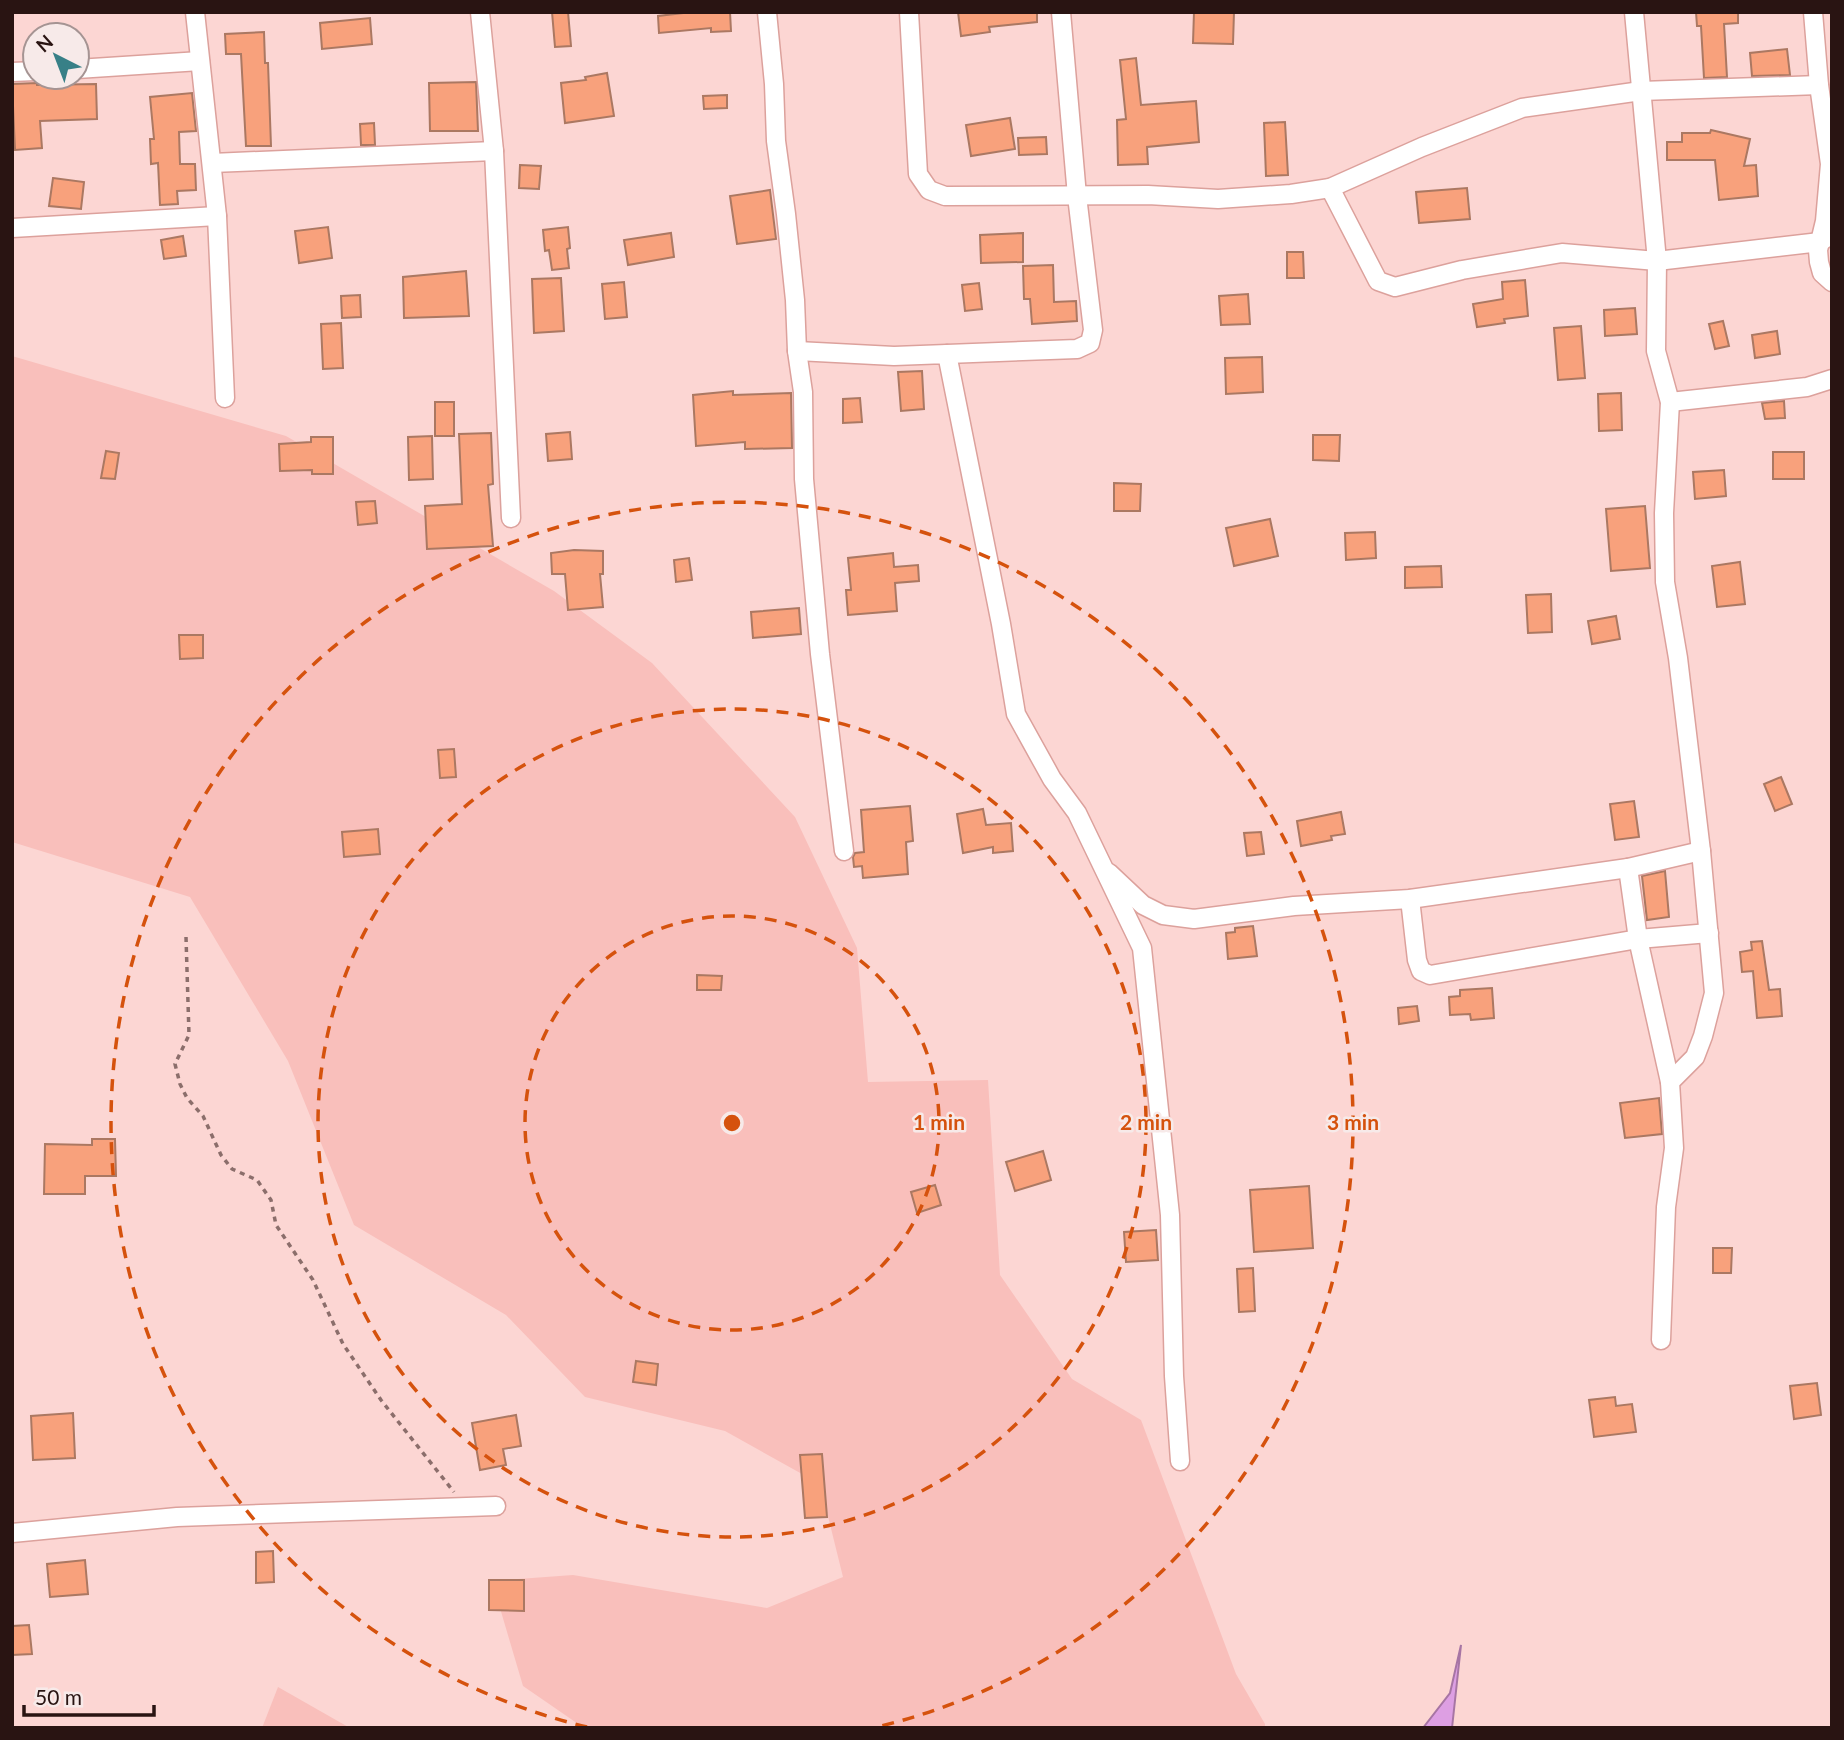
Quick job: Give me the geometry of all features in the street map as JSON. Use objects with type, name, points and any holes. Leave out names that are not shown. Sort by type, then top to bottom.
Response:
[{"type":"street","points":[[195,12],[217,216],[225,398]]},
{"type":"street","points":[[480,12],[494,151],[510,518]]},
{"type":"street","points":[[767,12],[776,141],[786,214],[797,351],[803,391],[804,480],[822,676],[844,852]]},
{"type":"street","points":[[909,12],[918,174],[929,190],[946,196],[1148,195],[1218,199],[1291,194],[1330,188],[1422,147],[1522,108],[1641,91],[1819,85]]},
{"type":"street","points":[[797,351],[894,356],[1077,349],[1090,343],[1093,330],[1077,196],[1061,12]]},
{"type":"street","points":[[1634,12],[1657,261],[1656,351],[1671,402],[1664,513],[1665,582],[1678,658],[1701,851],[1714,993],[1695,1057],[1670,1082]]},
{"type":"street","points":[[1813,12],[1819,85],[1831,164],[1825,221],[1826,238],[1819,262],[1822,273],[1832,282]]},
{"type":"street","points":[[91,68],[200,61]]},
{"type":"street","points":[[212,163],[494,151]]},
{"type":"street","points":[[1330,188],[1378,281],[1395,287],[1462,270],[1562,253],[1657,261],[1826,238]]},
{"type":"street","points":[[12,228],[217,216]]},
{"type":"street","points":[[947,354],[1001,624],[1016,714],[1052,779],[1077,813],[1142,948],[1170,1215],[1174,1376],[1180,1461]]},
{"type":"street","points":[[1671,402],[1807,387],[1832,379]]},
{"type":"street","points":[[1101,866],[1143,905],[1163,915],[1194,919],[1294,906],[1410,899],[1628,868],[1701,851]]},
{"type":"street","points":[[1628,868],[1638,939],[1670,1082],[1674,1148],[1666,1207],[1661,1340]]},
{"type":"street","points":[[1410,899],[1417,960],[1422,971],[1430,975],[1638,939],[1709,933]]},
{"type":"street","points":[[12,1533],[177,1517],[496,1506]]},
{"type":"path","points":[[186,937],[189,1035],[175,1063],[180,1084],[187,1098],[203,1116],[221,1155],[232,1169],[257,1180],[271,1200],[276,1225],[313,1280],[344,1343],[381,1400],[466,1507]]},
{"type":"shaded area","points":[[12,356],[286,436],[554,591],[652,663],[795,817],[857,948],[868,1082],[988,1080],[1000,1275],[1072,1379],[1141,1420],[1236,1674],[1265,1728],[584,1728],[523,1686],[492,1581],[573,1575],[767,1608],[843,1577],[820,1484],[725,1431],[585,1397],[506,1315],[354,1225],[288,1061],[190,897],[12,842]]},
{"type":"shaded area","points":[[1461,1645],[1452,1728],[1423,1728],[1450,1693]]},
{"type":"shaded area","points":[[278,1687],[350,1728],[262,1728]]},
{"type":"building","points":[[552,12],[568,12],[571,46],[555,47]]},
{"type":"building","points":[[692,12],[730,12],[731,31],[711,32],[711,28],[659,33],[658,16]]},
{"type":"building","points":[[958,12],[1037,12],[1037,22],[989,27],[990,32],[961,36]]},
{"type":"building","points":[[1194,12],[1234,12],[1233,44],[1193,43]]},
{"type":"building","points":[[1696,12],[1738,12],[1738,23],[1724,24],[1727,77],[1704,78],[1701,26],[1697,26]]},
{"type":"building","points":[[370,18],[372,44],[322,49],[320,23]]},
{"type":"building","points":[[264,32],[271,146],[246,146],[241,54],[226,54],[225,34]]},
{"type":"building","points":[[1787,49],[1790,75],[1752,76],[1750,53]]},
{"type":"building","points":[[1136,58],[1141,105],[1196,101],[1199,142],[1147,147],[1148,164],[1118,165],[1117,120],[1126,119],[1120,60]]},
{"type":"building","points":[[607,73],[614,116],[565,123],[561,83],[586,80],[585,77]]},
{"type":"building","points":[[476,82],[478,131],[430,131],[429,83]]},
{"type":"building","points":[[12,84],[21,84],[21,91],[91,91],[91,84],[96,84],[97,119],[40,121],[42,148],[15,150]]},
{"type":"building","points":[[192,93],[196,131],[179,132],[180,164],[195,164],[196,190],[177,191],[178,204],[160,205],[158,163],[151,164],[150,139],[154,139],[150,97]]},
{"type":"building","points":[[727,95],[727,108],[704,109],[703,96]]},
{"type":"building","points":[[1010,118],[1015,149],[971,156],[966,125]]},
{"type":"building","points":[[1285,122],[1288,175],[1266,176],[1264,123]]},
{"type":"building","points":[[374,123],[375,145],[361,145],[360,124]]},
{"type":"building","points":[[1711,130],[1750,139],[1744,166],[1756,165],[1758,196],[1719,200],[1715,160],[1667,160],[1667,142],[1682,142],[1682,133],[1710,133]]},
{"type":"building","points":[[1046,137],[1047,154],[1019,155],[1018,138]]},
{"type":"building","points":[[520,165],[541,166],[539,189],[519,188]]},
{"type":"building","points":[[53,178],[84,182],[81,209],[49,206]]},
{"type":"building","points":[[1467,188],[1470,219],[1419,223],[1416,192]]},
{"type":"building","points":[[770,190],[776,239],[737,244],[730,196]]},
{"type":"building","points":[[328,227],[332,258],[299,263],[295,231]]},
{"type":"building","points":[[568,227],[569,268],[552,270],[549,250],[545,251],[543,230]]},
{"type":"building","points":[[671,233],[674,257],[628,265],[624,240]]},
{"type":"building","points":[[1023,233],[1023,262],[981,263],[980,235]]},
{"type":"building","points":[[183,236],[186,256],[164,259],[161,240]]},
{"type":"building","points":[[1287,252],[1303,252],[1304,278],[1287,278]]},
{"type":"building","points":[[1053,265],[1054,302],[1076,301],[1077,321],[1032,324],[1030,299],[1024,299],[1023,266]]},
{"type":"building","points":[[466,271],[469,316],[404,318],[403,277]]},
{"type":"building","points":[[561,278],[564,331],[534,333],[532,279]]},
{"type":"building","points":[[1525,280],[1528,316],[1504,319],[1505,323],[1477,327],[1473,304],[1503,299],[1502,282]]},
{"type":"building","points":[[624,282],[627,317],[605,319],[602,284]]},
{"type":"building","points":[[979,283],[982,309],[965,311],[962,285]]},
{"type":"building","points":[[1248,294],[1250,324],[1221,325],[1219,296]]},
{"type":"building","points":[[360,295],[361,317],[342,318],[341,296]]},
{"type":"building","points":[[1635,308],[1637,334],[1605,336],[1604,310]]},
{"type":"building","points":[[1723,321],[1729,346],[1715,349],[1709,324]]},
{"type":"building","points":[[341,323],[343,368],[323,369],[321,324]]},
{"type":"building","points":[[1581,326],[1585,378],[1558,380],[1554,328]]},
{"type":"building","points":[[1777,331],[1780,354],[1755,358],[1752,335]]},
{"type":"building","points":[[1262,357],[1263,392],[1226,394],[1225,358]]},
{"type":"building","points":[[922,371],[924,409],[901,411],[898,372]]},
{"type":"building","points":[[733,391],[733,395],[791,393],[792,448],[745,449],[745,442],[696,446],[693,395]]},
{"type":"building","points":[[1621,393],[1622,430],[1599,431],[1598,394]]},
{"type":"building","points":[[860,398],[862,422],[843,423],[843,399]]},
{"type":"building","points":[[1784,401],[1785,418],[1765,419],[1762,403]]},
{"type":"building","points":[[435,402],[454,402],[454,436],[435,436]]},
{"type":"building","points":[[570,432],[572,459],[548,461],[546,434]]},
{"type":"building","points":[[491,433],[493,484],[488,485],[493,546],[427,549],[425,506],[462,504],[459,434]]},
{"type":"building","points":[[1313,435],[1340,435],[1339,461],[1313,460]]},
{"type":"building","points":[[432,436],[433,479],[409,480],[408,437]]},
{"type":"building","points":[[311,437],[333,437],[333,474],[312,474],[312,470],[280,471],[279,444],[311,442]]},
{"type":"building","points":[[106,451],[119,453],[115,479],[101,478]]},
{"type":"building","points":[[1773,452],[1804,452],[1804,479],[1773,479]]},
{"type":"building","points":[[1724,470],[1726,496],[1695,499],[1693,472]]},
{"type":"building","points":[[1114,483],[1141,484],[1140,511],[1114,511]]},
{"type":"building","points":[[375,501],[377,523],[358,525],[356,502]]},
{"type":"building","points":[[1645,506],[1650,568],[1611,571],[1606,509]]},
{"type":"building","points":[[1270,519],[1278,556],[1234,566],[1226,528]]},
{"type":"building","points":[[1375,532],[1376,558],[1346,560],[1345,533]]},
{"type":"building","points":[[574,550],[603,551],[603,574],[600,574],[603,607],[568,610],[565,574],[552,574],[551,553]]},
{"type":"building","points":[[893,553],[894,567],[918,565],[919,581],[895,583],[897,611],[848,615],[846,590],[851,590],[848,558]]},
{"type":"building","points":[[689,558],[692,580],[676,582],[674,560]]},
{"type":"building","points":[[1740,562],[1745,604],[1717,607],[1712,566]]},
{"type":"building","points":[[1441,566],[1442,587],[1405,588],[1405,567]]},
{"type":"building","points":[[1551,594],[1552,632],[1528,633],[1526,595]]},
{"type":"building","points":[[799,608],[801,634],[753,638],[751,612]]},
{"type":"building","points":[[1616,616],[1620,639],[1592,644],[1588,621]]},
{"type":"building","points":[[179,635],[203,635],[203,658],[180,659]]},
{"type":"building","points":[[454,749],[456,777],[440,778],[438,750]]},
{"type":"building","points":[[1781,777],[1792,804],[1775,811],[1764,784]]},
{"type":"building","points":[[1634,801],[1639,837],[1615,840],[1610,804]]},
{"type":"building","points":[[910,806],[913,841],[906,842],[908,874],[863,878],[862,866],[854,867],[853,857],[855,853],[864,852],[861,810]]},
{"type":"building","points":[[983,809],[986,825],[1011,823],[1013,851],[993,853],[993,847],[963,853],[957,814]]},
{"type":"building","points":[[1341,812],[1345,834],[1331,836],[1332,840],[1301,846],[1297,821]]},
{"type":"building","points":[[378,829],[380,854],[344,857],[342,832]]},
{"type":"building","points":[[1261,832],[1264,854],[1247,856],[1244,833]]},
{"type":"building","points":[[1665,871],[1669,917],[1647,920],[1642,876]]},
{"type":"building","points":[[1253,926],[1257,956],[1228,959],[1226,933],[1235,932],[1235,928]]},
{"type":"building","points":[[1762,941],[1769,990],[1780,989],[1782,1016],[1757,1018],[1753,971],[1742,972],[1740,952],[1752,950],[1751,942]]},
{"type":"building","points":[[697,975],[722,976],[721,990],[697,990]]},
{"type":"building","points":[[1492,988],[1494,1018],[1471,1020],[1470,1014],[1450,1015],[1449,997],[1460,996],[1460,990]]},
{"type":"building","points":[[1417,1006],[1419,1021],[1399,1024],[1398,1008]]},
{"type":"building","points":[[1659,1098],[1662,1134],[1625,1138],[1620,1103]]},
{"type":"building","points":[[92,1139],[115,1139],[116,1176],[85,1176],[85,1194],[44,1194],[45,1144],[92,1145]]},
{"type":"building","points":[[1043,1151],[1051,1180],[1015,1191],[1006,1162]]},
{"type":"building","points":[[935,1185],[941,1205],[917,1213],[911,1192]]},
{"type":"building","points":[[1309,1186],[1313,1248],[1254,1252],[1250,1190]]},
{"type":"building","points":[[1156,1230],[1158,1260],[1126,1262],[1124,1232]]},
{"type":"building","points":[[1713,1248],[1732,1248],[1731,1273],[1713,1273]]},
{"type":"building","points":[[1253,1268],[1255,1311],[1239,1312],[1237,1269]]},
{"type":"building","points":[[636,1361],[658,1364],[656,1385],[633,1382]]},
{"type":"building","points":[[1817,1383],[1821,1415],[1794,1419],[1790,1386]]},
{"type":"building","points":[[1615,1397],[1616,1406],[1632,1404],[1636,1432],[1594,1437],[1589,1400]]},
{"type":"building","points":[[73,1413],[75,1458],[33,1460],[31,1416]]},
{"type":"building","points":[[516,1415],[521,1446],[503,1449],[506,1465],[480,1470],[472,1423]]},
{"type":"building","points":[[822,1454],[827,1517],[805,1518],[800,1455]]},
{"type":"building","points":[[273,1551],[274,1582],[256,1583],[256,1552]]},
{"type":"building","points":[[85,1560],[88,1594],[50,1597],[47,1564]]},
{"type":"building","points":[[489,1580],[524,1580],[524,1611],[489,1610]]},
{"type":"building","points":[[29,1625],[32,1654],[12,1655],[12,1626]]}]
